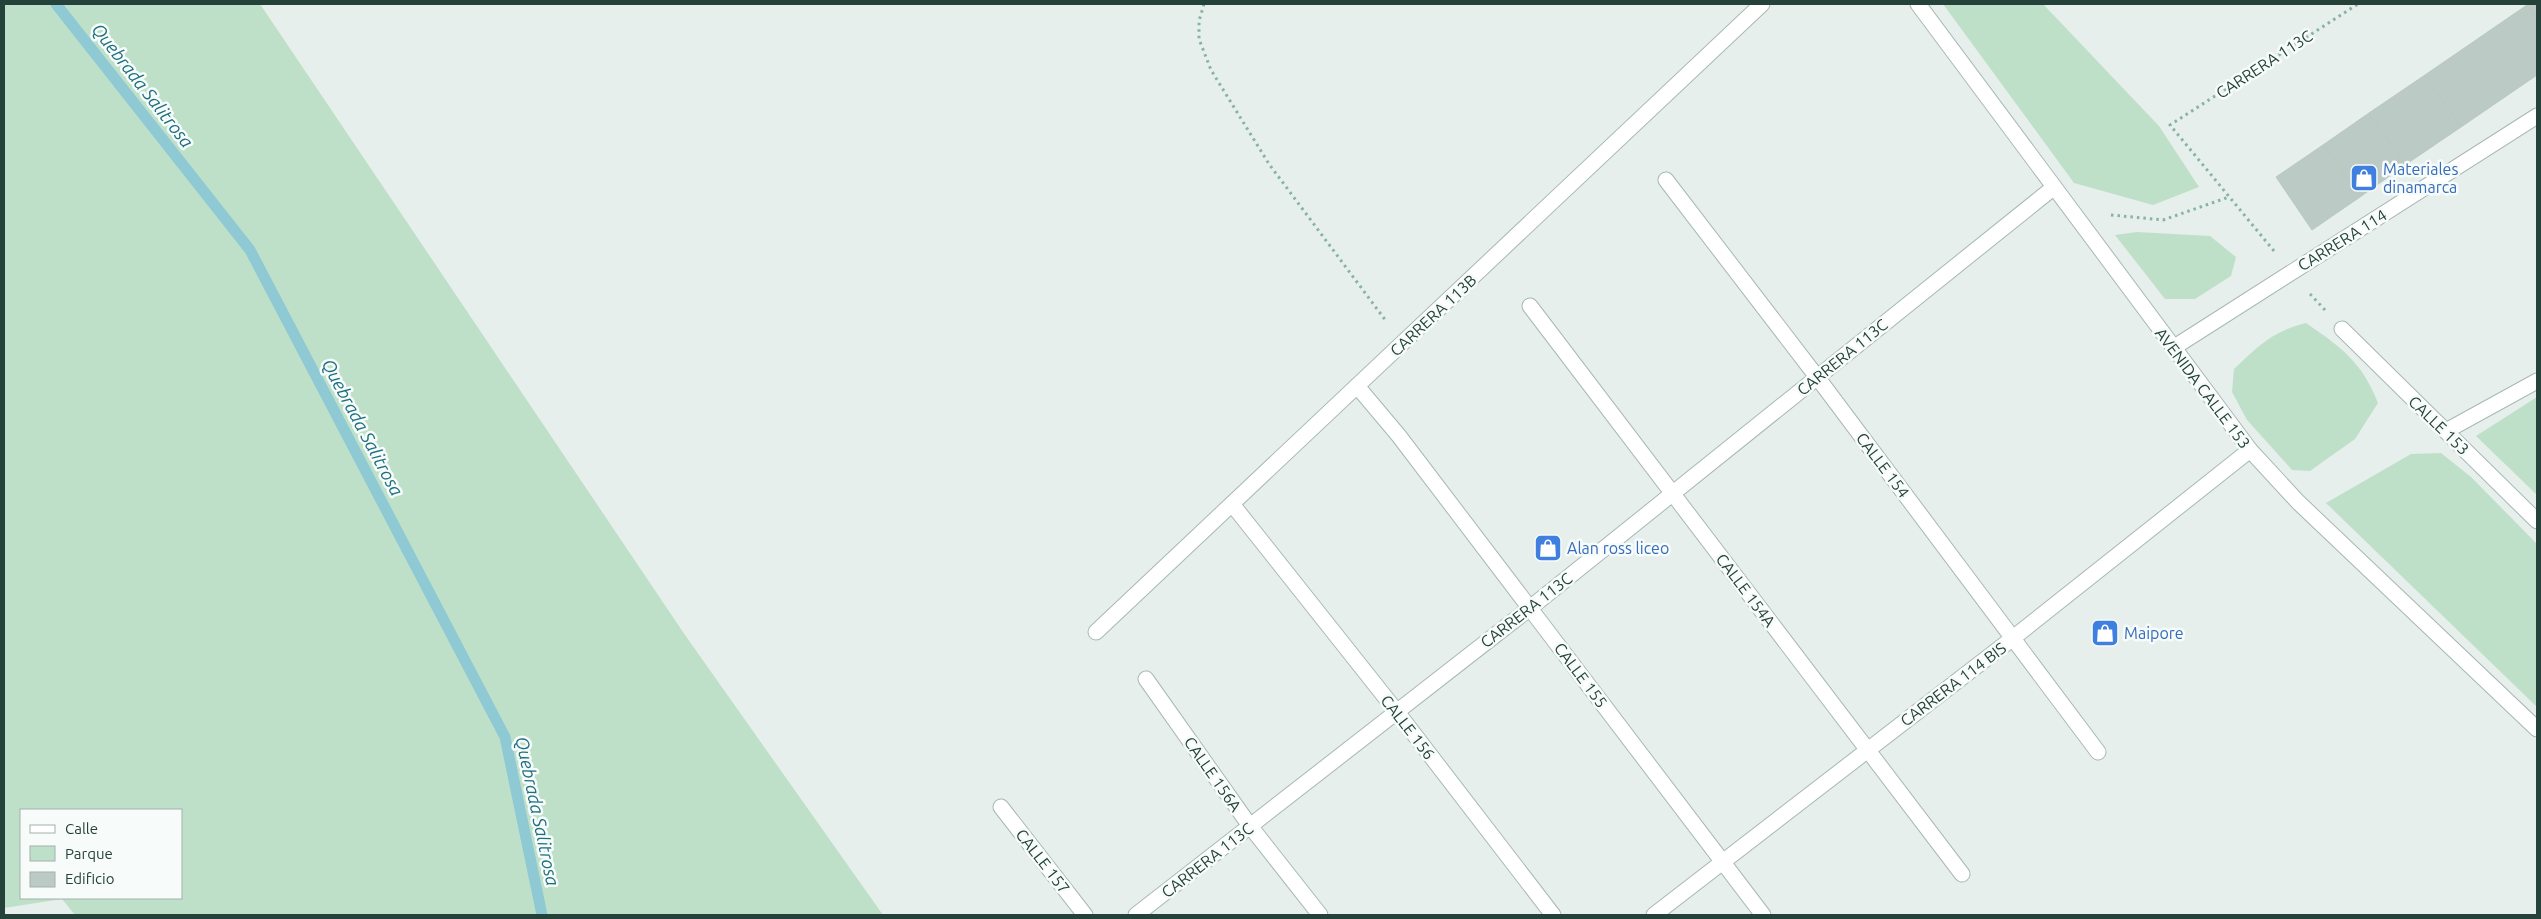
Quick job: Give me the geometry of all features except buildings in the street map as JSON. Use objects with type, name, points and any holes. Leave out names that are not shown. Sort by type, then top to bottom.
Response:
[{"type":"street","name":"CARRERA 113B","points":[[1099,629],[1762,4]]},
{"type":"street","name":"AVENIDA CALLE 153","points":[[1918,4],[2053,188],[2250,450],[2298,502],[2537,729]]},
{"type":"street","name":"CARRERA 114","points":[[2173,348],[2537,116]]},
{"type":"street","name":"CALLE 154","points":[[1666,180],[1817,377],[2098,752]]},
{"type":"street","name":"CARRERA 113C","points":[[1136,915],[1530,608],[2053,188]]},
{"type":"street","name":"CALLE 154A","points":[[1530,306],[1962,874]]},
{"type":"street","name":"CALLE 153","points":[[2342,329],[2537,520]]},
{"type":"street","points":[[2446,431],[2537,381]]},
{"type":"street","name":"CALLE 155","points":[[1357,386],[1399,436],[1763,915]]},
{"type":"street","name":"CARRERA 114 BIS","points":[[1654,915],[2013,638],[2250,450]]},
{"type":"street","name":"CALLE 156","points":[[1232,504],[1397,712],[1553,915]]},
{"type":"street","name":"CALLE 156A","points":[[1146,679],[1250,826],[1320,915]]},
{"type":"street","name":"CALLE 157","points":[[1001,807],[1085,915]]},
{"type":"path","points":[[1204,4],[1199,20],[1199,39],[1211,70],[1269,164],[1403,343]]},
{"type":"path","name":"CARRERA 113C","points":[[2229,197],[2170,124],[2358,4]]},
{"type":"path","points":[[2071,210],[2163,220],[2229,197],[2291,272],[2342,329]]},
{"type":"green space","points":[[4,4],[260,4],[685,635],[883,915],[75,915],[62,899],[4,908]]},
{"type":"green space","points":[[1943,4],[2043,4],[2159,126],[2199,187],[2153,205],[2074,183]]},
{"type":"green space","points":[[2137,232],[2210,236],[2236,257],[2231,276],[2195,299],[2165,299],[2115,235]]},
{"type":"green space","points":[[2306,323],[2330,340],[2349,357],[2365,377],[2378,403],[2355,439],[2310,471],[2292,470],[2247,420],[2232,392],[2234,369],[2267,340],[2284,330]]},
{"type":"green space","points":[[2537,397],[2537,495],[2476,436]]},
{"type":"green space","points":[[2441,453],[2471,477],[2537,544],[2537,707],[2326,503],[2411,454]]},
{"type":"waterway","name":"Quebrada Salitrosa","points":[[56,4],[250,250],[505,737],[542,915]]},
{"type":"place","name":"Materiales dinamarca","points":[[2364,178]]},
{"type":"place","name":"Alan ross liceo","points":[[1548,548]]},
{"type":"place","name":"Maipore","points":[[2105,633]]}]
